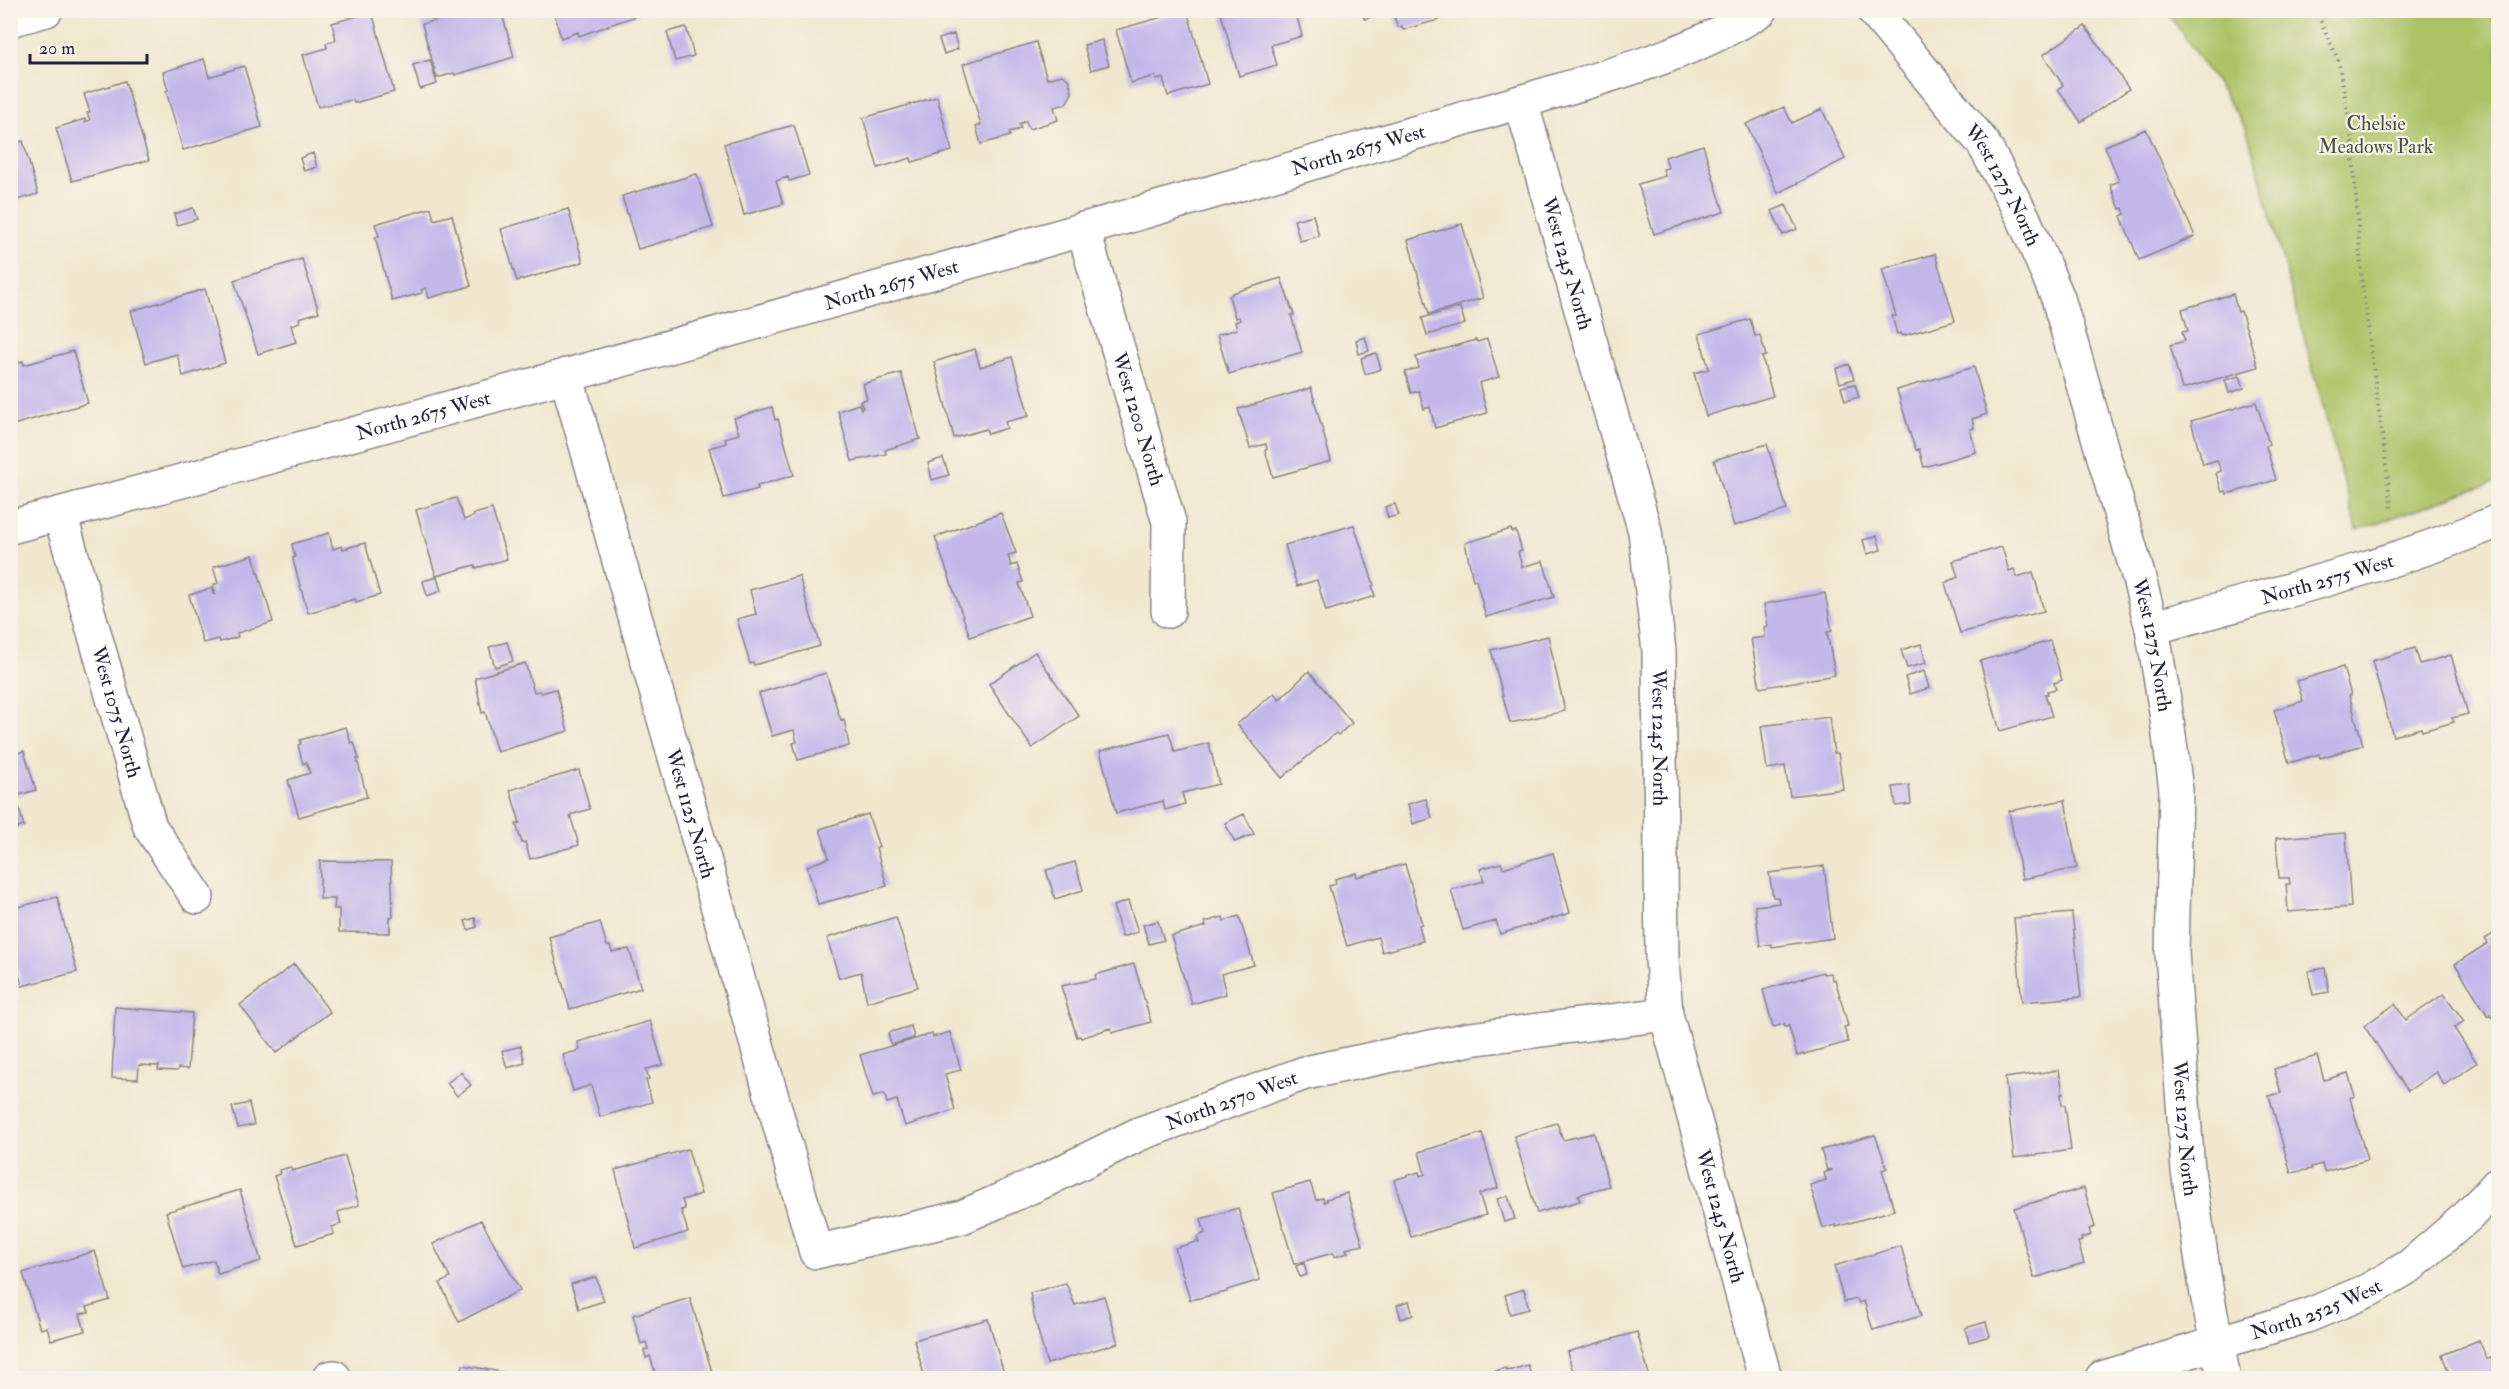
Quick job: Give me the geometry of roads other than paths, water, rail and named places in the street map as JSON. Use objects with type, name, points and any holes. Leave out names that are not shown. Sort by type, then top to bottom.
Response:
[{"type":"street","points":[[10,20],[46,10]]},
{"type":"street","name":"North 2675 West","points":[[10,527],[566,375],[1521,102],[1646,64],[1696,45],[1761,10]]},
{"type":"street","name":"West 1275 North","points":[[1873,10],[1983,143],[2024,217],[2058,298],[2152,628],[2176,790],[2172,953],[2188,1171],[2207,1294],[2224,1378]]},
{"type":"street","name":"West 1245 North","points":[[1521,102],[1645,531],[1659,651],[1662,960],[1666,1014],[1765,1378]]},
{"type":"street","name":"West 1200 North","points":[[1083,229],[1169,522],[1168,611]]},
{"type":"street","name":"West 1125 North","points":[[566,375],[816,1251]]},
{"type":"street","name":"West 1075 North","points":[[60,513],[150,827],[197,897]]},
{"type":"street","name":"North 2575 West","points":[[2152,628],[2400,557],[2499,521]]},
{"type":"street","name":"North 2570 West","points":[[816,1251],[963,1217],[1044,1181],[1139,1134],[1305,1073],[1470,1039],[1666,1014]]},
{"type":"street","name":"North 2525 West","points":[[2102,1378],[2307,1316],[2369,1290],[2410,1266],[2469,1215],[2499,1184]]},
{"type":"park label","name":"Chelsie Meadows Park","points":[[2376,134]]}]
